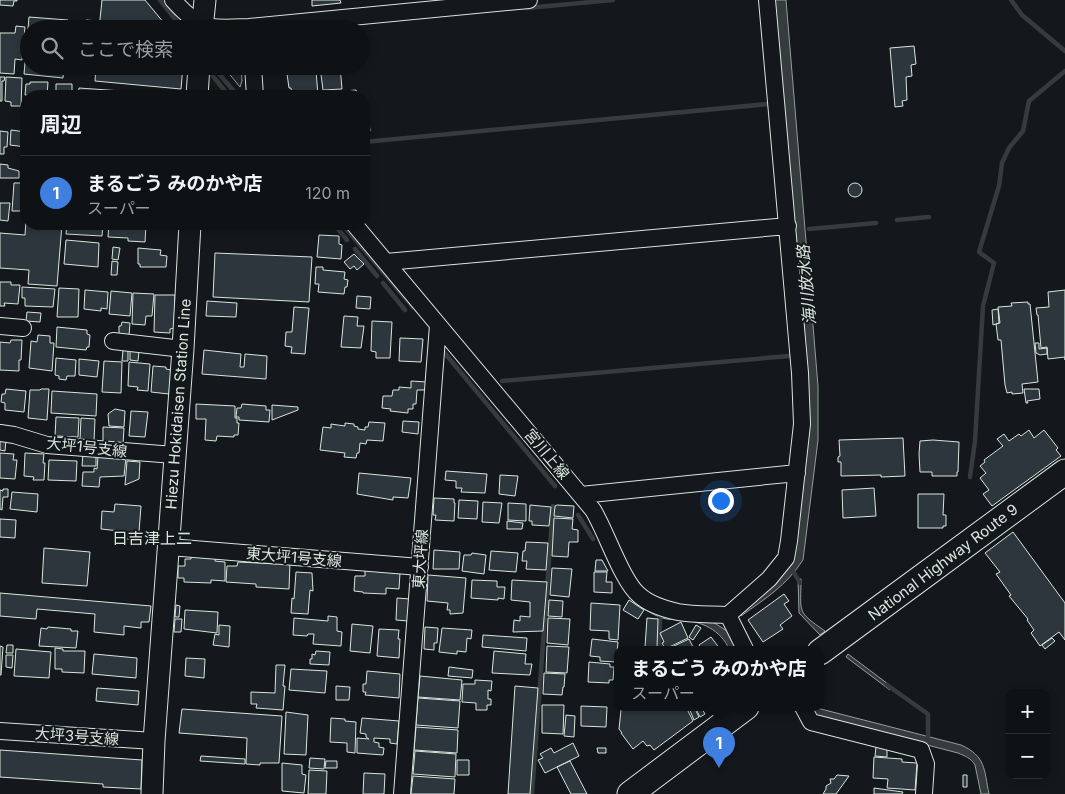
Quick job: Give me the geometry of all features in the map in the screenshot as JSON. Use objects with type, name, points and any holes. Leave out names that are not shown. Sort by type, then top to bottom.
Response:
[{"type":"highway","name":"National Highway Route 9","points":[[824,649],[1065,472]]},
{"type":"highway","points":[[630,794],[741,711]]},
{"type":"main road","points":[[203,20],[205,0]]},
{"type":"main road","points":[[197,90],[198,75]]},
{"type":"main road","name":"Hiezu Hokidaisen Station Line","points":[[152,794],[154,741],[183,348],[190,230]]},
{"type":"street","points":[[173,0],[194,20]]},
{"type":"street","points":[[330,20],[529,0]]},
{"type":"street","points":[[744,646],[728,615],[769,579],[786,558],[802,424],[800,372],[788,226],[767,0]]},
{"type":"street","points":[[254,75],[255,90]]},
{"type":"street","points":[[386,262],[788,226]]},
{"type":"street","name":"宮川上線","points":[[359,230],[581,494],[601,523],[627,579],[638,595],[652,605],[679,612],[728,615]]},
{"type":"street","name":"東大坪線","points":[[402,794],[410,668],[420,568],[438,324]]},
{"type":"street","points":[[0,326],[23,328]]},
{"type":"street","points":[[113,341],[183,348]]},
{"type":"street","name":"大坪1号支線","points":[[0,433],[14,435],[47,445],[174,455]]},
{"type":"street","points":[[581,494],[797,473]]},
{"type":"street","name":"東大坪1号支線","points":[[169,548],[420,568]]},
{"type":"street","points":[[805,711],[811,722],[921,750],[926,764],[924,794]]},
{"type":"street","name":"大坪3号支線","points":[[0,731],[154,741]]},
{"type":"shaded area","points":[[230,75],[242,75],[240,87]]},
{"type":"water","name":"海川放水路","points":[[775,0],[786,0],[818,386],[818,440],[803,560],[783,584],[741,616],[738,611],[775,583],[801,496]]},
{"type":"water","points":[[798,579],[801,579],[802,610],[809,619],[825,631],[820,635],[799,613]]},
{"type":"water","points":[[626,593],[708,619],[732,634],[738,646],[727,646],[716,632],[696,622],[664,619],[652,614]]},
{"type":"water","points":[[848,654],[892,687],[890,690],[846,657]]},
{"type":"water","points":[[824,710],[961,745],[969,749],[980,759],[985,771],[989,794],[981,794],[975,765],[968,757],[795,711]]},
{"type":"building","points":[[0,0],[17,1],[14,1],[13,6],[0,5]]},
{"type":"building","points":[[102,0],[145,0],[162,20],[100,20]]},
{"type":"building","points":[[312,0],[340,0],[341,3],[312,6]]},
{"type":"building","points":[[29,17],[68,20],[29,20]]},
{"type":"building","points":[[16,26],[20,26],[20,60],[15,59],[14,74],[0,73],[0,33],[15,33]]},
{"type":"building","points":[[914,46],[916,64],[911,65],[912,76],[906,77],[907,100],[902,101],[903,106],[895,107],[890,48]]},
{"type":"building","points":[[34,75],[63,75],[63,78]]},
{"type":"building","points":[[95,75],[182,75],[181,89],[95,81]]},
{"type":"building","points":[[287,75],[316,75],[318,90],[291,90],[289,88]]},
{"type":"building","points":[[321,75],[341,75],[342,89],[323,90]]},
{"type":"building","points":[[0,77],[5,77],[4,81],[2,81],[2,101],[0,101]]},
{"type":"building","points":[[6,77],[22,78],[20,106],[11,106],[11,102],[5,101]]},
{"type":"building","points":[[30,82],[48,82],[47,90],[25,90],[26,84],[30,84]]},
{"type":"building","points":[[56,84],[72,84],[72,90],[56,90]]},
{"type":"building","points":[[79,88],[108,90],[79,90]]},
{"type":"building","points":[[11,130],[20,131],[20,146],[10,145]]},
{"type":"building","points":[[0,131],[8,132],[7,147],[4,147],[4,154],[0,154]]},
{"type":"building","points":[[0,164],[8,165],[8,168],[19,171],[19,178],[0,178]]},
{"type":"building","points":[[14,183],[20,183],[20,211],[12,211]]},
{"type":"building","points":[[855,183],[860,185],[862,190],[860,195],[855,197],[850,195],[848,190],[850,185]]},
{"type":"building","points":[[0,203],[10,203],[8,221],[0,220]]},
{"type":"building","points":[[25,230],[62,230],[57,286],[28,284],[29,270],[0,268],[0,233],[25,235]]},
{"type":"building","points":[[66,230],[102,230],[102,236],[66,234]]},
{"type":"building","points":[[109,230],[146,230],[145,242],[128,241],[128,238],[108,237]]},
{"type":"building","points":[[319,235],[339,236],[339,244],[342,245],[341,259],[317,257]]},
{"type":"building","points":[[66,240],[99,243],[98,267],[64,264]]},
{"type":"building","points":[[113,247],[120,248],[118,260],[112,259]]},
{"type":"building","points":[[138,248],[161,250],[160,255],[167,256],[166,267],[140,267],[140,264],[138,264]]},
{"type":"building","points":[[215,253],[312,257],[309,302],[213,297]]},
{"type":"building","points":[[354,254],[364,264],[357,270],[354,266],[350,269],[344,262]]},
{"type":"building","points":[[112,261],[118,262],[117,275],[111,275]]},
{"type":"building","points":[[316,267],[323,267],[323,270],[345,272],[344,279],[348,280],[344,294],[318,292],[319,284],[315,284]]},
{"type":"building","points":[[0,282],[11,282],[11,285],[20,285],[18,304],[4,303],[5,306],[0,306]]},
{"type":"building","points":[[22,287],[55,289],[53,307],[25,306],[25,298],[22,298]]},
{"type":"building","points":[[59,288],[79,289],[78,317],[57,317]]},
{"type":"building","points":[[85,290],[108,292],[107,309],[101,308],[101,311],[84,309]]},
{"type":"building","points":[[1065,290],[1065,357],[1048,359],[1047,347],[1041,348],[1036,308],[1049,307],[1048,292]]},
{"type":"building","points":[[111,291],[132,293],[130,316],[109,314]]},
{"type":"building","points":[[133,293],[154,294],[152,316],[146,316],[145,325],[132,324]]},
{"type":"building","points":[[155,295],[175,295],[174,328],[170,329],[170,333],[154,332]]},
{"type":"building","points":[[357,296],[371,297],[370,309],[356,308]]},
{"type":"building","points":[[207,301],[237,303],[236,317],[206,316]]},
{"type":"building","points":[[1028,302],[1030,304],[1038,382],[1022,384],[1023,393],[1007,393],[1001,340],[998,340],[996,324],[1000,323],[998,307],[1012,306],[1011,303]]},
{"type":"building","points":[[294,307],[309,308],[305,354],[291,353],[292,347],[285,346],[286,332],[292,332]]},
{"type":"building","points":[[998,309],[999,323],[993,325],[992,310]]},
{"type":"building","points":[[27,312],[41,313],[40,322],[26,321]]},
{"type":"building","points":[[344,316],[358,317],[357,326],[364,326],[361,348],[341,347]]},
{"type":"building","points":[[372,321],[392,322],[390,358],[376,358],[376,352],[371,351]]},
{"type":"building","points":[[122,322],[130,323],[129,335],[119,334],[119,326],[121,326]]},
{"type":"building","points":[[57,327],[87,330],[87,334],[90,335],[89,347],[86,350],[56,347]]},
{"type":"building","points":[[38,335],[50,336],[50,343],[54,343],[52,371],[29,368],[31,341],[37,342]]},
{"type":"building","points":[[400,338],[423,339],[421,362],[399,361]]},
{"type":"building","points":[[11,340],[22,340],[19,371],[0,370],[0,342],[10,343]]},
{"type":"building","points":[[1035,343],[1039,343],[1039,349],[1047,348],[1047,354],[1040,355],[1036,353]]},
{"type":"building","points":[[123,350],[128,350],[128,361],[122,361]]},
{"type":"building","points":[[130,350],[139,351],[138,361],[130,360]]},
{"type":"building","points":[[204,350],[241,354],[240,367],[244,367],[245,354],[267,356],[266,379],[202,374]]},
{"type":"building","points":[[56,358],[76,360],[75,376],[67,376],[66,380],[59,379],[59,376],[55,375]]},
{"type":"building","points":[[79,359],[99,361],[97,377],[79,375]]},
{"type":"building","points":[[104,361],[122,362],[121,393],[102,392]]},
{"type":"building","points":[[129,362],[150,364],[148,391],[137,390],[138,387],[128,386]]},
{"type":"building","points":[[153,366],[166,367],[166,369],[171,370],[169,394],[151,392]]},
{"type":"building","points":[[411,381],[427,382],[426,390],[417,390],[416,404],[413,404],[413,409],[408,409],[408,413],[382,408],[383,396],[392,396],[393,390],[399,390],[399,387],[411,388]]},
{"type":"building","points":[[6,389],[26,391],[24,412],[5,410],[5,403],[1,402],[2,394],[5,394]]},
{"type":"building","points":[[49,389],[47,420],[28,418],[30,390]]},
{"type":"building","points":[[1024,389],[1039,389],[1040,399],[1027,401],[1028,403],[1026,403]]},
{"type":"building","points":[[52,391],[97,394],[96,416],[51,413]]},
{"type":"building","points":[[196,404],[235,406],[235,418],[237,418],[237,423],[239,423],[238,435],[234,435],[234,437],[217,436],[216,441],[205,440],[206,419],[196,419]]},
{"type":"building","points":[[242,404],[266,406],[266,410],[270,410],[269,422],[239,420],[239,417],[236,417],[237,408],[241,408]]},
{"type":"building","points":[[272,405],[298,407],[298,410],[272,420]]},
{"type":"building","points":[[115,409],[125,411],[124,427],[109,426],[108,414]]},
{"type":"building","points":[[131,411],[148,412],[145,437],[129,436]]},
{"type":"building","points":[[56,417],[79,418],[78,437],[55,436]]},
{"type":"building","points":[[81,418],[95,419],[94,441],[80,440]]},
{"type":"building","points":[[403,421],[419,422],[418,434],[402,432]]},
{"type":"building","points":[[369,422],[385,423],[383,441],[367,440],[366,444],[360,443],[359,453],[357,453],[356,458],[344,457],[345,453],[320,450],[323,427],[331,428],[331,424],[345,426],[345,423],[354,424],[358,429],[365,430]]},
{"type":"building","points":[[103,427],[124,428],[123,444],[103,443]]},
{"type":"building","points":[[1029,430],[1034,438],[1044,430],[1058,448],[1056,450],[1061,456],[992,506],[983,494],[989,490],[980,478],[986,473],[980,466],[985,462],[984,460],[1003,446],[997,439],[1004,434],[1009,441]]},
{"type":"building","points":[[0,438],[6,439],[5,451],[0,450]]},
{"type":"building","points":[[903,438],[905,476],[841,476],[841,462],[838,462],[838,457],[840,456],[839,440]]},
{"type":"building","points":[[920,441],[959,442],[957,476],[932,476],[932,472],[920,472]]},
{"type":"building","points":[[0,453],[14,454],[13,460],[17,460],[15,479],[0,478]]},
{"type":"building","points":[[25,453],[44,454],[44,480],[33,480],[34,477],[24,476]]},
{"type":"building","points":[[83,454],[96,454],[96,466],[82,466]]},
{"type":"building","points":[[98,456],[126,457],[124,476],[100,477],[99,487],[82,486],[83,472],[94,472],[94,468],[97,469]]},
{"type":"building","points":[[49,460],[77,461],[76,481],[48,480]]},
{"type":"building","points":[[127,461],[140,462],[139,479],[125,485]]},
{"type":"building","points":[[446,471],[487,474],[485,493],[461,492],[462,488],[456,488],[456,481],[445,480]]},
{"type":"building","points":[[359,473],[411,478],[408,498],[393,497],[393,500],[357,494]]},
{"type":"building","points":[[500,475],[518,476],[515,496],[499,494]]},
{"type":"building","points":[[874,488],[876,516],[843,518],[842,490]]},
{"type":"building","points":[[3,489],[8,489],[8,497],[3,497],[2,510],[0,509],[0,490],[3,491]]},
{"type":"building","points":[[12,492],[38,494],[37,512],[10,509]]},
{"type":"building","points":[[918,494],[944,494],[943,515],[946,515],[946,526],[943,526],[943,528],[918,528]]},
{"type":"building","points":[[434,498],[454,499],[454,521],[435,520],[436,515],[433,515]]},
{"type":"building","points":[[459,500],[478,501],[477,519],[458,518]]},
{"type":"building","points":[[483,502],[502,503],[499,523],[482,522]]},
{"type":"building","points":[[508,503],[526,504],[526,521],[508,520]]},
{"type":"building","points":[[115,504],[141,506],[139,532],[132,532],[131,539],[120,539],[120,531],[101,529],[102,511],[114,512]]},
{"type":"building","points":[[530,505],[551,507],[549,526],[532,525],[532,521],[529,521]]},
{"type":"building","points":[[555,506],[574,506],[573,518],[554,516]]},
{"type":"building","points":[[554,518],[573,519],[572,529],[578,530],[578,542],[569,542],[568,557],[552,556]]},
{"type":"building","points":[[0,519],[16,520],[15,538],[0,537]]},
{"type":"building","points":[[507,521],[523,523],[522,529],[507,529]]},
{"type":"building","points":[[1013,532],[1065,603],[1065,640],[1059,632],[1040,646],[1031,633],[1034,630],[1028,619],[1009,596],[1011,595],[996,574],[1000,572],[985,553]]},
{"type":"building","points":[[526,542],[548,543],[546,570],[526,569],[527,561],[522,561]]},
{"type":"building","points":[[44,548],[90,552],[87,586],[42,583]]},
{"type":"building","points":[[434,550],[460,552],[459,569],[433,569]]},
{"type":"building","points":[[491,551],[518,553],[516,572],[489,570]]},
{"type":"building","points":[[472,553],[486,555],[484,574],[462,571],[464,555],[471,555]]},
{"type":"building","points":[[191,556],[215,557],[215,561],[225,562],[225,581],[211,580],[211,583],[184,582],[184,578],[178,578],[178,566],[185,566],[185,559],[191,559]]},
{"type":"building","points":[[596,560],[602,560],[608,571],[595,571]]},
{"type":"building","points":[[276,561],[290,562],[289,589],[256,587],[256,584],[226,582],[227,566],[237,566],[238,562],[276,564]]},
{"type":"building","points":[[552,568],[572,569],[569,597],[550,595]]},
{"type":"building","points":[[365,570],[400,573],[399,589],[386,588],[386,594],[354,591],[355,576],[365,576]]},
{"type":"building","points":[[296,572],[312,573],[313,591],[310,590],[308,614],[291,613]]},
{"type":"building","points":[[594,572],[607,572],[606,582],[612,582],[612,593],[594,592]]},
{"type":"building","points":[[428,575],[466,578],[463,613],[450,614],[450,610],[447,610],[448,603],[427,601]]},
{"type":"building","points":[[472,580],[497,581],[497,587],[505,587],[504,599],[471,598]]},
{"type":"building","points":[[512,580],[547,582],[543,631],[513,632],[514,620],[520,621],[520,616],[530,617],[530,602],[511,600]]},
{"type":"building","points":[[0,593],[151,606],[149,622],[141,622],[141,628],[124,626],[124,635],[94,632],[95,614],[37,609],[36,619],[0,616]]},
{"type":"building","points":[[784,594],[789,601],[784,604],[792,616],[780,625],[783,629],[763,642],[748,620]]},
{"type":"building","points":[[397,598],[410,599],[408,621],[396,620]]},
{"type":"building","points":[[549,600],[563,601],[562,617],[548,616]]},
{"type":"building","points":[[629,600],[644,610],[638,619],[623,610]]},
{"type":"building","points":[[591,603],[620,605],[618,640],[609,639],[609,631],[590,630]]},
{"type":"building","points":[[176,605],[180,606],[179,617],[175,617]]},
{"type":"building","points":[[185,610],[218,612],[217,633],[184,629]]},
{"type":"building","points":[[328,616],[337,617],[337,631],[342,632],[341,646],[313,644],[314,634],[308,634],[307,636],[293,635],[294,618],[328,621]]},
{"type":"building","points":[[548,618],[570,619],[568,645],[547,643]]},
{"type":"building","points":[[647,618],[658,619],[657,646],[645,646]]},
{"type":"building","points":[[175,619],[182,619],[181,632],[174,632]]},
{"type":"building","points":[[681,622],[688,638],[671,646],[664,646],[662,643],[664,642],[660,633]]},
{"type":"building","points":[[352,624],[373,626],[370,653],[350,651]]},
{"type":"building","points":[[219,625],[230,626],[229,647],[213,645],[215,634],[219,635]]},
{"type":"building","points":[[696,625],[701,628],[693,640],[689,637]]},
{"type":"building","points":[[48,627],[78,631],[76,648],[39,646],[41,628],[47,629]]},
{"type":"building","points":[[425,627],[438,628],[437,643],[434,643],[434,650],[424,649]]},
{"type":"building","points":[[442,628],[472,630],[471,639],[467,638],[466,652],[457,651],[457,654],[439,652]]},
{"type":"building","points":[[379,629],[399,630],[399,658],[377,656]]},
{"type":"building","points":[[483,635],[527,638],[526,651],[482,647]]},
{"type":"building","points":[[711,637],[718,646],[700,646]]},
{"type":"building","points":[[1052,638],[1055,641],[1045,649],[1042,645]]},
{"type":"building","points":[[592,639],[618,642],[618,646],[614,646],[614,662],[600,661],[600,657],[590,656]]},
{"type":"building","points":[[689,639],[692,646],[674,646]]},
{"type":"building","points":[[7,645],[13,645],[13,653],[6,653]]},
{"type":"building","points":[[0,646],[3,647],[1,675],[0,675]]},
{"type":"building","points":[[547,646],[569,647],[567,673],[546,672]]},
{"type":"building","points":[[55,648],[63,649],[63,651],[85,651],[84,673],[62,672],[62,669],[55,669]]},
{"type":"building","points":[[16,649],[51,652],[49,678],[14,676]]},
{"type":"building","points":[[316,651],[330,652],[329,665],[310,664],[312,654],[315,655]]},
{"type":"building","points":[[494,651],[526,654],[525,664],[532,664],[530,675],[492,673]]},
{"type":"building","points":[[94,654],[137,658],[136,678],[92,674]]},
{"type":"building","points":[[6,655],[13,655],[12,668],[6,667]]},
{"type":"building","points":[[186,658],[205,659],[204,678],[185,676]]},
{"type":"building","points":[[589,662],[610,664],[610,667],[614,667],[613,680],[609,680],[609,683],[588,682]]},
{"type":"building","points":[[276,665],[285,665],[283,710],[256,708],[257,704],[251,704],[251,692],[275,693]]},
{"type":"building","points":[[449,667],[473,670],[472,678],[448,676]]},
{"type":"building","points":[[291,669],[327,671],[325,693],[289,690]]},
{"type":"building","points":[[367,671],[400,674],[399,698],[365,695],[366,692],[363,692],[363,684],[366,684]]},
{"type":"building","points":[[544,673],[565,674],[562,695],[543,694]]},
{"type":"building","points":[[420,676],[462,680],[460,700],[418,697]]},
{"type":"building","points":[[475,680],[492,681],[491,691],[488,690],[488,699],[491,699],[491,705],[487,705],[487,710],[476,710],[476,703],[462,702],[463,684],[475,684]]},
{"type":"building","points":[[336,686],[350,687],[349,700],[336,700]]},
{"type":"building","points":[[515,686],[538,688],[530,794],[508,794]]},
{"type":"building","points":[[97,688],[139,691],[138,705],[96,701]]},
{"type":"building","points":[[418,698],[460,701],[458,728],[416,725]]},
{"type":"building","points":[[542,705],[564,705],[563,734],[542,733]]},
{"type":"building","points":[[581,706],[607,707],[606,727],[581,726]]},
{"type":"building","points":[[182,709],[282,716],[279,763],[246,764],[247,738],[179,733]]},
{"type":"building","points":[[621,711],[688,711],[693,721],[654,750],[643,741],[633,749],[619,729]]},
{"type":"building","points":[[690,711],[696,711],[699,717],[694,720]]},
{"type":"building","points":[[697,711],[703,711],[705,714],[700,717]]},
{"type":"building","points":[[286,712],[308,715],[306,755],[284,754]]},
{"type":"building","points":[[566,715],[575,716],[574,737],[564,736]]},
{"type":"building","points":[[331,718],[356,722],[355,753],[347,752],[347,743],[330,742]]},
{"type":"building","points":[[362,718],[399,721],[397,744],[390,743],[390,739],[374,738],[374,742],[379,743],[379,747],[384,748],[383,755],[357,753],[357,738],[369,739],[366,737],[366,734],[360,733]]},
{"type":"building","points":[[416,727],[458,730],[457,753],[414,750]]},
{"type":"building","points":[[573,743],[579,756],[545,773],[538,760],[543,758],[540,754],[551,748],[554,753]]},
{"type":"building","points":[[876,747],[887,749],[887,757],[875,756]]},
{"type":"building","points":[[597,748],[606,748],[606,753],[598,753]]},
{"type":"building","points":[[0,750],[142,760],[141,789],[103,787],[103,784],[0,777]]},
{"type":"building","points":[[415,751],[456,754],[455,777],[413,774]]},
{"type":"building","points":[[201,756],[245,759],[245,764],[200,761]]},
{"type":"building","points":[[874,757],[902,759],[902,762],[917,763],[915,790],[887,788],[888,779],[873,778]]},
{"type":"building","points":[[310,758],[325,759],[324,769],[309,768]]},
{"type":"building","points":[[457,760],[469,760],[469,775],[457,775]]},
{"type":"building","points":[[326,761],[337,761],[337,768],[325,768]]},
{"type":"building","points":[[570,761],[587,794],[571,794],[557,767]]},
{"type":"building","points":[[282,763],[302,765],[302,774],[306,775],[304,793],[282,791]]},
{"type":"building","points":[[309,770],[327,771],[326,794],[308,794]]},
{"type":"building","points":[[364,773],[385,774],[384,794],[363,794]]},
{"type":"building","points":[[837,775],[849,776],[836,794],[823,794],[826,786],[831,783],[830,779],[834,779]]},
{"type":"building","points":[[963,775],[967,775],[967,787],[963,787]]},
{"type":"building","points":[[413,776],[455,779],[454,794],[411,794]]},
{"type":"building","points":[[874,788],[903,792],[902,794],[874,794]]},
{"type":"waterway","points":[[160,0],[176,20]]},
{"type":"waterway","points":[[527,8],[613,0]]},
{"type":"waterway","points":[[1011,0],[1022,15],[1065,51]]},
{"type":"waterway","points":[[970,477],[975,441],[983,306],[994,263],[979,252],[999,186],[1002,163],[1009,148],[1023,131],[1029,101],[1065,71]]},
{"type":"waterway","points":[[212,75],[224,90]]},
{"type":"waterway","points":[[220,75],[233,90]]},
{"type":"waterway","points":[[370,141],[768,104]]},
{"type":"waterway","points":[[897,220],[929,217]]},
{"type":"waterway","points":[[809,229],[876,223]]},
{"type":"waterway","points":[[339,230],[347,240]]},
{"type":"waterway","points":[[347,230],[413,307]]},
{"type":"waterway","points":[[355,249],[377,276]]},
{"type":"waterway","points":[[383,283],[405,310]]},
{"type":"waterway","points":[[443,351],[555,486]]},
{"type":"waterway","points":[[502,381],[789,356]]},
{"type":"waterway","points":[[532,794],[553,506]]},
{"type":"waterway","points":[[578,515],[593,539]]},
{"type":"waterway","points":[[792,569],[800,583]]},
{"type":"waterway","points":[[659,646],[660,615]]},
{"type":"waterway","points":[[887,685],[928,714],[928,740]]},
{"type":"place","name":"まるごう みのかや店","points":[[719,768]]},
{"type":"district","name":"日吉津上二","points":[[152,538]]}]
